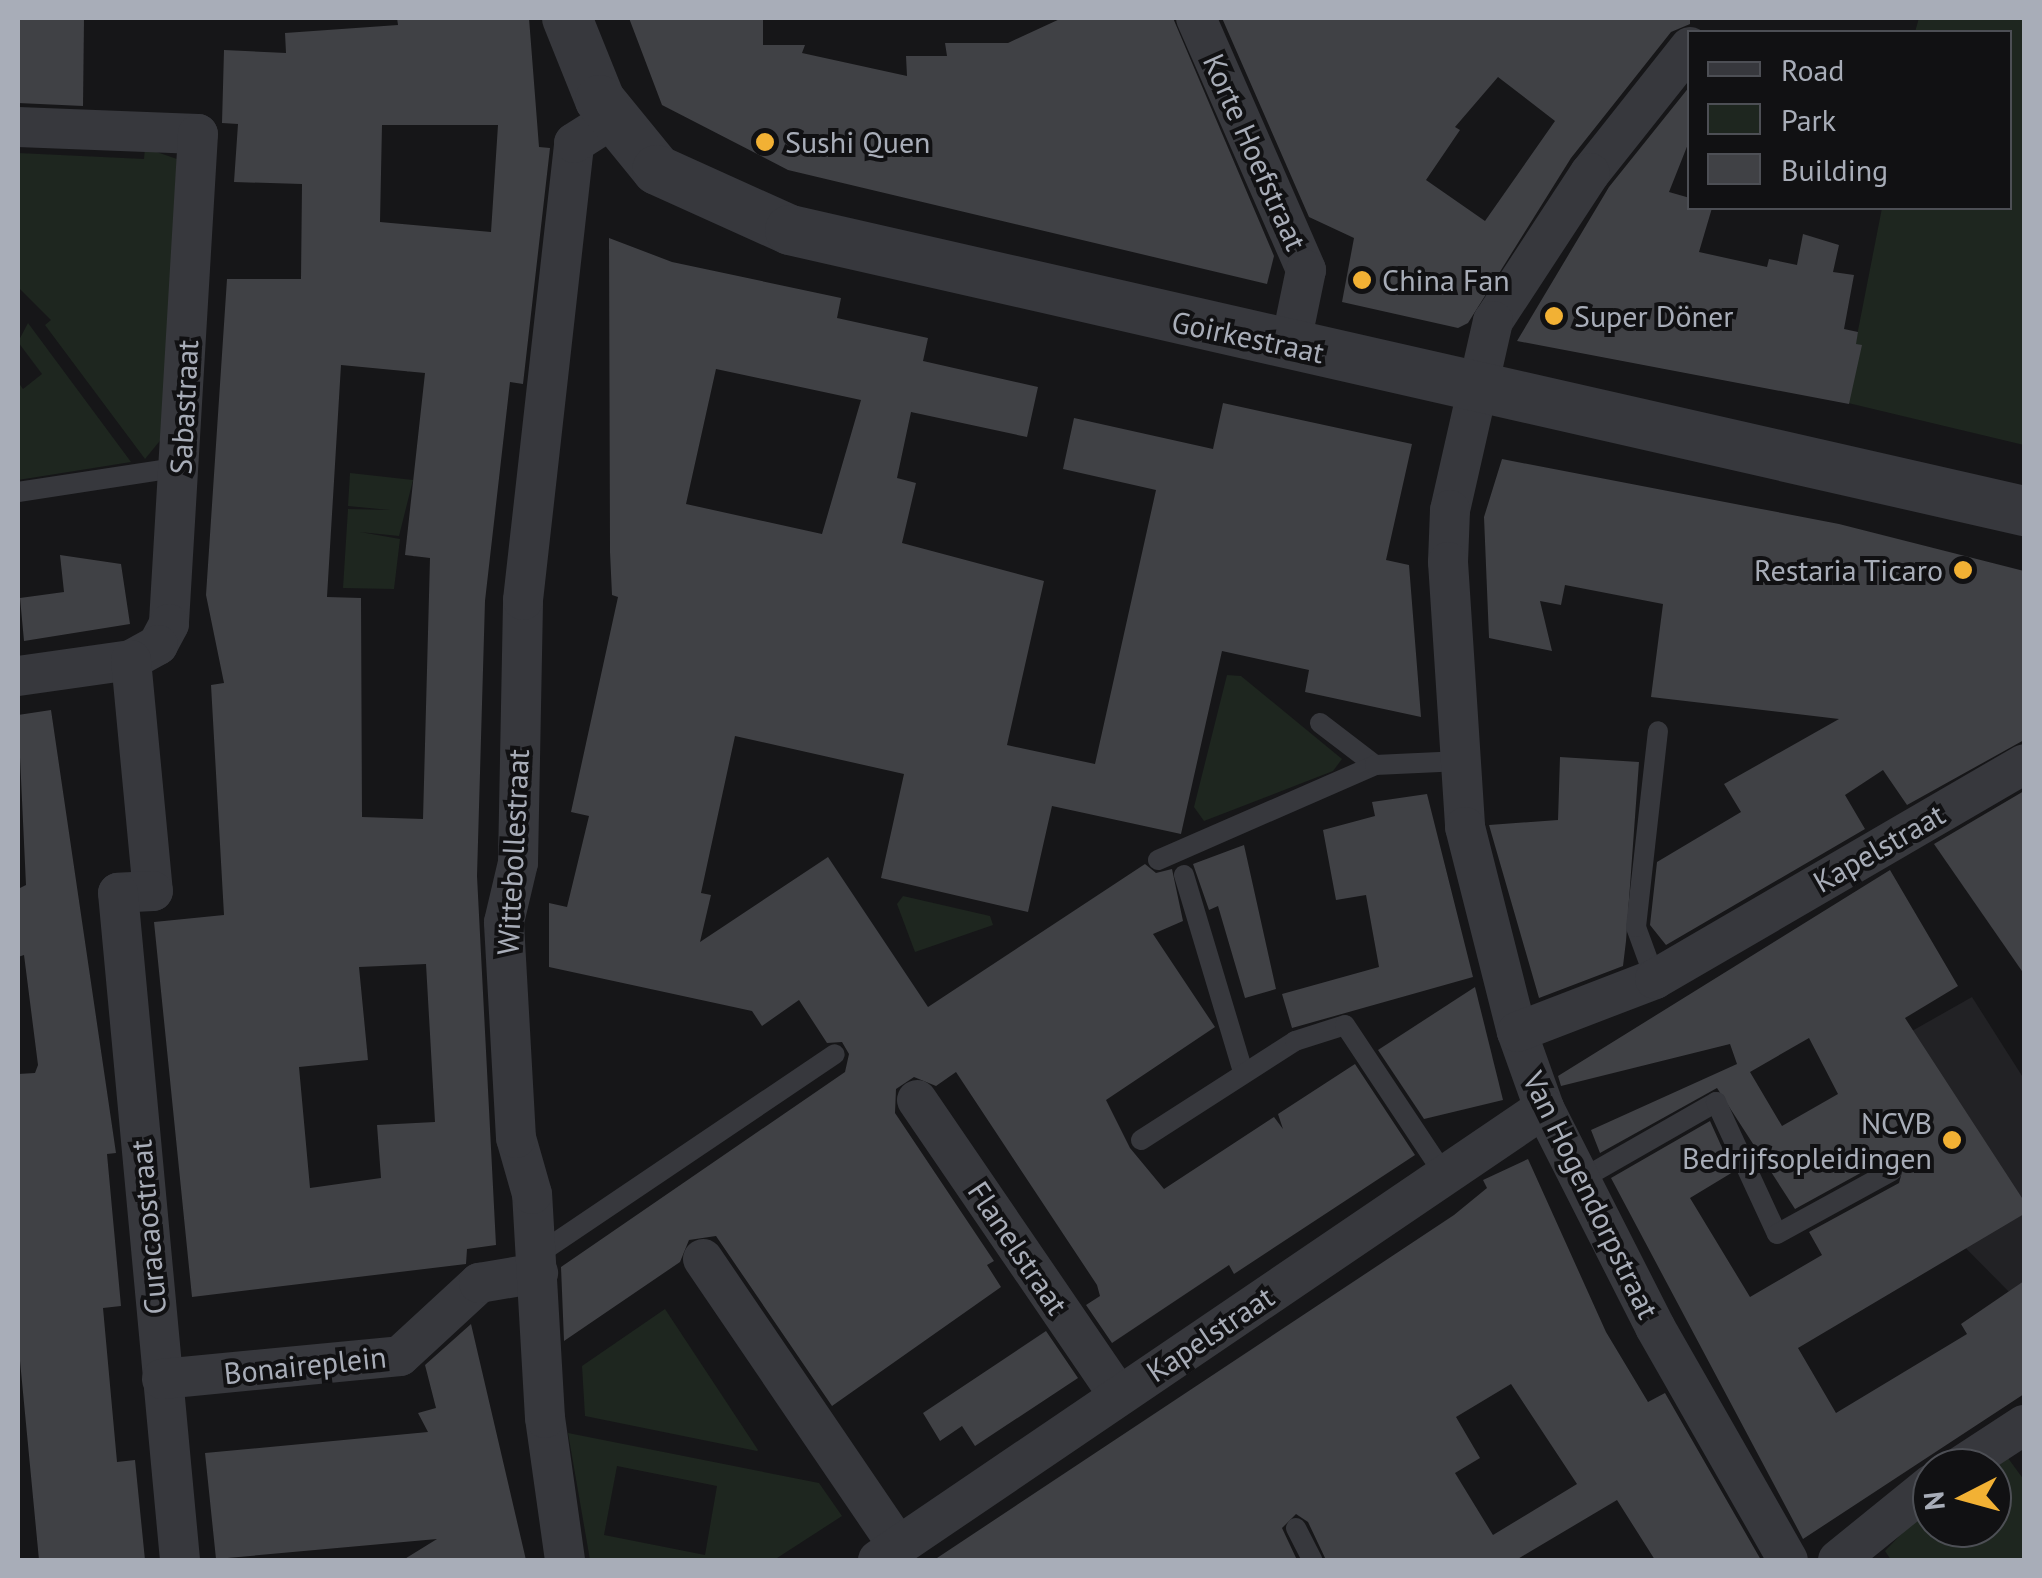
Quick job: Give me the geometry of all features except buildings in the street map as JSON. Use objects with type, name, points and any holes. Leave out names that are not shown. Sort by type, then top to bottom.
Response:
[{"type":"street","name":"Goirkestraat","points":[[567,18],[593,131],[657,170],[790,230],[1290,347],[2024,511]]},
{"type":"street","name":"Korte Hoefstraat","points":[[1196,18],[1306,270],[1290,347]]},
{"type":"street","name":"Van Hogendorpstraat","points":[[1687,51],[1508,288],[1476,386],[1449,527],[1465,827],[1516,1032],[1544,1108],[1788,1560]]},
{"type":"street","name":"Sabastraat","points":[[18,127],[198,134],[182,466],[169,624],[158,645],[131,660]]},
{"type":"street","name":"Wittebollestraat","points":[[565,1560],[545,1418],[532,1194],[516,1138],[504,922],[518,863],[524,600],[546,425],[593,131]]},
{"type":"street","points":[[18,676],[131,660]]},
{"type":"street","name":"Curacaostraat","points":[[131,660],[153,890],[118,893],[180,1560]]},
{"type":"street","name":"Kapelstraat","points":[[1516,1032],[1655,979],[2024,764]]},
{"type":"street","name":"Flanelstraat","points":[[917,1100],[1118,1396]]},
{"type":"street","name":"Kapelstraat","points":[[904,1551],[1118,1396],[1544,1108]]},
{"type":"street","points":[[703,1259],[904,1551]]},
{"type":"street","name":"Bonaireplein","points":[[162,1379],[400,1356],[479,1283],[537,1264]]},
{"type":"street","points":[[1989,1448],[2024,1426]]},
{"type":"street","points":[[1838,1560],[1912,1500]]},
{"type":"lane","points":[[18,492],[182,466]]},
{"type":"lane","points":[[1320,723],[1375,764]]},
{"type":"lane","points":[[1655,979],[1636,927],[1658,731]]},
{"type":"lane","points":[[1158,860],[1375,764],[1461,761]]},
{"type":"lane","points":[[1184,874],[1243,1072]]},
{"type":"lane","points":[[1141,1140],[1294,1041],[1345,1025],[1444,1174]]},
{"type":"lane","points":[[537,1264],[835,1054]]},
{"type":"lane","points":[[1580,1180],[1716,1102],[1777,1234],[1892,1171]]},
{"type":"lane","points":[[1296,1528],[1312,1560]]},
{"type":"shaded area","name":"NCVB Bedrijfsopleidingen","points":[[1972,997],[2024,1079],[2024,1307],[1920,1202],[1836,1074]]},
{"type":"green space","points":[[1919,18],[2024,18],[2024,445],[1844,402],[1882,210],[2012,210],[2012,30],[1916,30]]},
{"type":"green space","points":[[145,148],[177,159],[163,437],[145,459],[45,325],[51,320],[18,287],[18,153],[144,159]]},
{"type":"green space","points":[[28,323],[131,462],[18,480],[18,382],[23,389],[42,374],[18,342]]},
{"type":"green space","points":[[350,473],[413,480],[399,536],[360,532],[400,539],[394,589],[343,588],[348,509],[390,510],[348,506]]},
{"type":"green space","points":[[1227,675],[1241,676],[1342,759],[1333,771],[1204,821],[1194,807]]},
{"type":"green space","points":[[903,896],[990,916],[993,925],[915,952],[897,904]]},
{"type":"green space","points":[[665,1309],[757,1451],[585,1416],[582,1366]]},
{"type":"green space","points":[[568,1433],[819,1483],[842,1516],[774,1560],[590,1560]],"holes":[[[617,1466],[717,1486],[705,1555],[604,1535]]]},
{"type":"green space","points":[[2012,1464],[2024,1480],[2024,1560],[1891,1560],[1885,1551],[1912,1523],[1912,1548],[2012,1548]]},
{"type":"place","name":"Sushi Quen","points":[[765,142]]},
{"type":"place","name":"China Fan","points":[[1362,280]]},
{"type":"place","name":"Super Döner","points":[[1554,316]]},
{"type":"place","name":"Restaria Ticaro","points":[[1963,570]]},
{"type":"place","name":"NCVB Bedrijfsopleidingen","points":[[1952,1140]]}]
